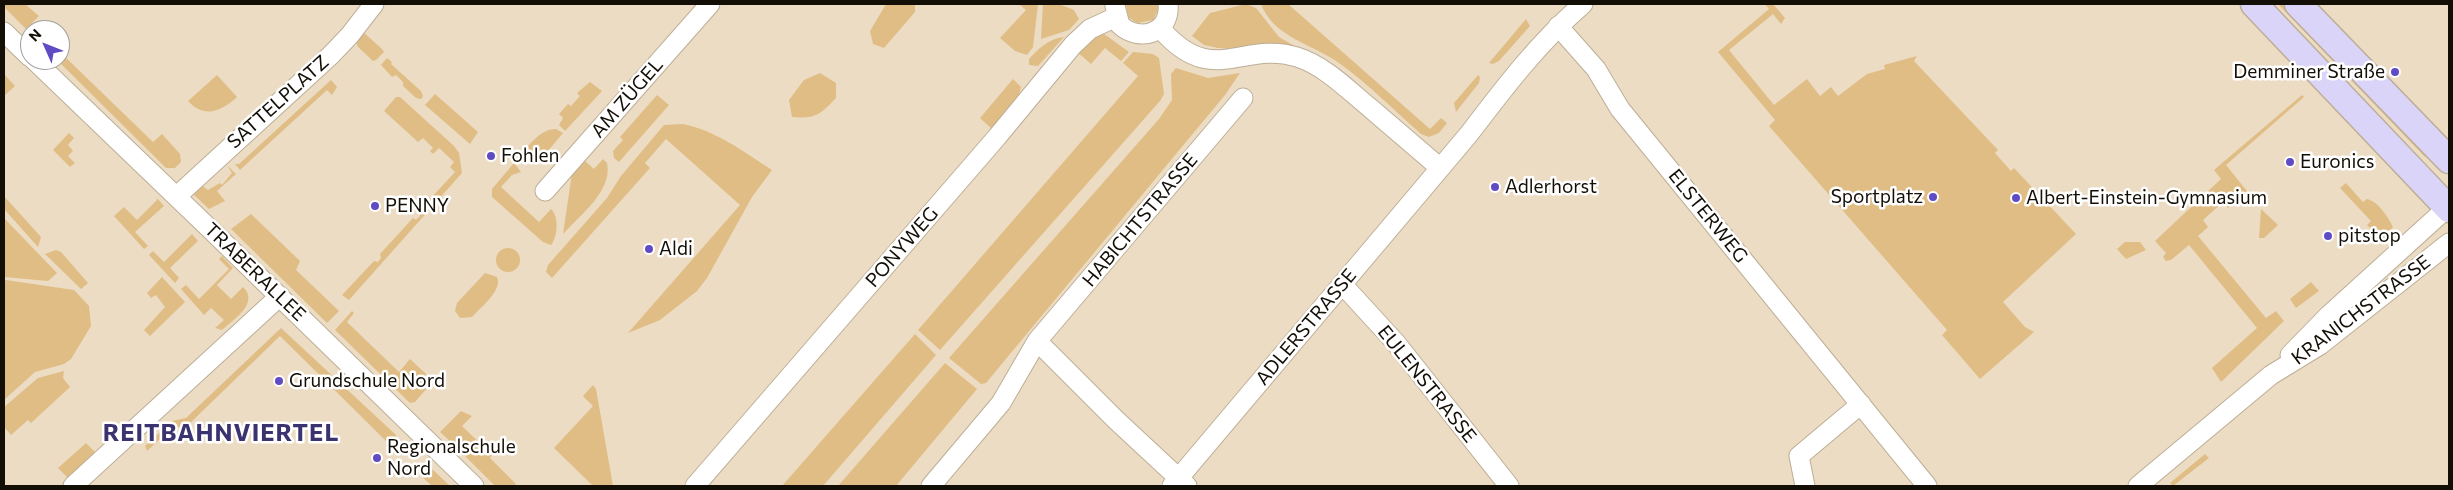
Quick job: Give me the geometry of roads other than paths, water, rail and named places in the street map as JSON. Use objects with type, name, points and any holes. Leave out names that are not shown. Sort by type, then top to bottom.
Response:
[{"type":"main road","points":[[2254,4],[2449,207]]},
{"type":"main road","points":[[2298,4],[2449,160]]},
{"type":"street","name":"SATTELPLATZ","points":[[177,196],[330,55],[350,35],[374,4]]},
{"type":"street","name":"AM ZÜGEL","points":[[545,191],[710,4]]},
{"type":"street","points":[[1168,4],[1168,16],[1160,28],[1180,47],[1204,59],[1236,59],[1265,53],[1280,54],[1311,63],[1340,82],[1439,167]]},
{"type":"street","name":"ADLERSTRASSE","points":[[1179,483],[1439,167],[1469,134],[1504,87],[1558,26],[1583,4]]},
{"type":"street","name":"PONYWEG","points":[[695,486],[997,137],[1073,45],[1115,10],[1120,25],[1135,34],[1152,33],[1160,28]]},
{"type":"street","name":"ELSTERWEG","points":[[1558,26],[1596,69],[1620,109],[1927,486]]},
{"type":"street","points":[[4,32],[20,47]]},
{"type":"street","name":"TRABERALLEE","points":[[45,70],[177,196],[474,486]]},
{"type":"street","name":"HABICHTSTRASSE","points":[[931,486],[1001,403],[1037,341],[1243,98]]},
{"type":"street","name":"KRANICHSTRASSE","points":[[2138,486],[2271,375],[2329,315],[2449,207]]},
{"type":"street","name":"KRANICHSTRASSE","points":[[2271,375],[2320,345],[2449,243]]},
{"type":"street","name":"EULENSTRASSE","points":[[1342,284],[1396,343],[1509,486]]},
{"type":"street","points":[[73,486],[280,296]]},
{"type":"street","points":[[1037,341],[1179,483]]},
{"type":"street","points":[[1805,486],[1799,456],[1861,404]]},
{"type":"place","name":"Demminer Straße","points":[[2395,72]]},
{"type":"place","name":"Fohlen","points":[[491,156]]},
{"type":"place","name":"Euronics","points":[[2290,162]]},
{"type":"place","name":"Adlerhorst","points":[[1495,187]]},
{"type":"place","name":"Sportplatz","points":[[1933,197]]},
{"type":"place","name":"Albert-Einstein-Gymnasium","points":[[2016,198]]},
{"type":"place","name":"PENNY","points":[[375,206]]},
{"type":"place","name":"pitstop","points":[[2328,236]]},
{"type":"place","name":"Aldi","points":[[649,249]]},
{"type":"place","name":"Grundschule Nord","points":[[279,381]]},
{"type":"place","name":"Regionalschule Nord","points":[[377,458]]},
{"type":"district","name":"REITBAHNVIERTEL","points":[[221,433]]}]
